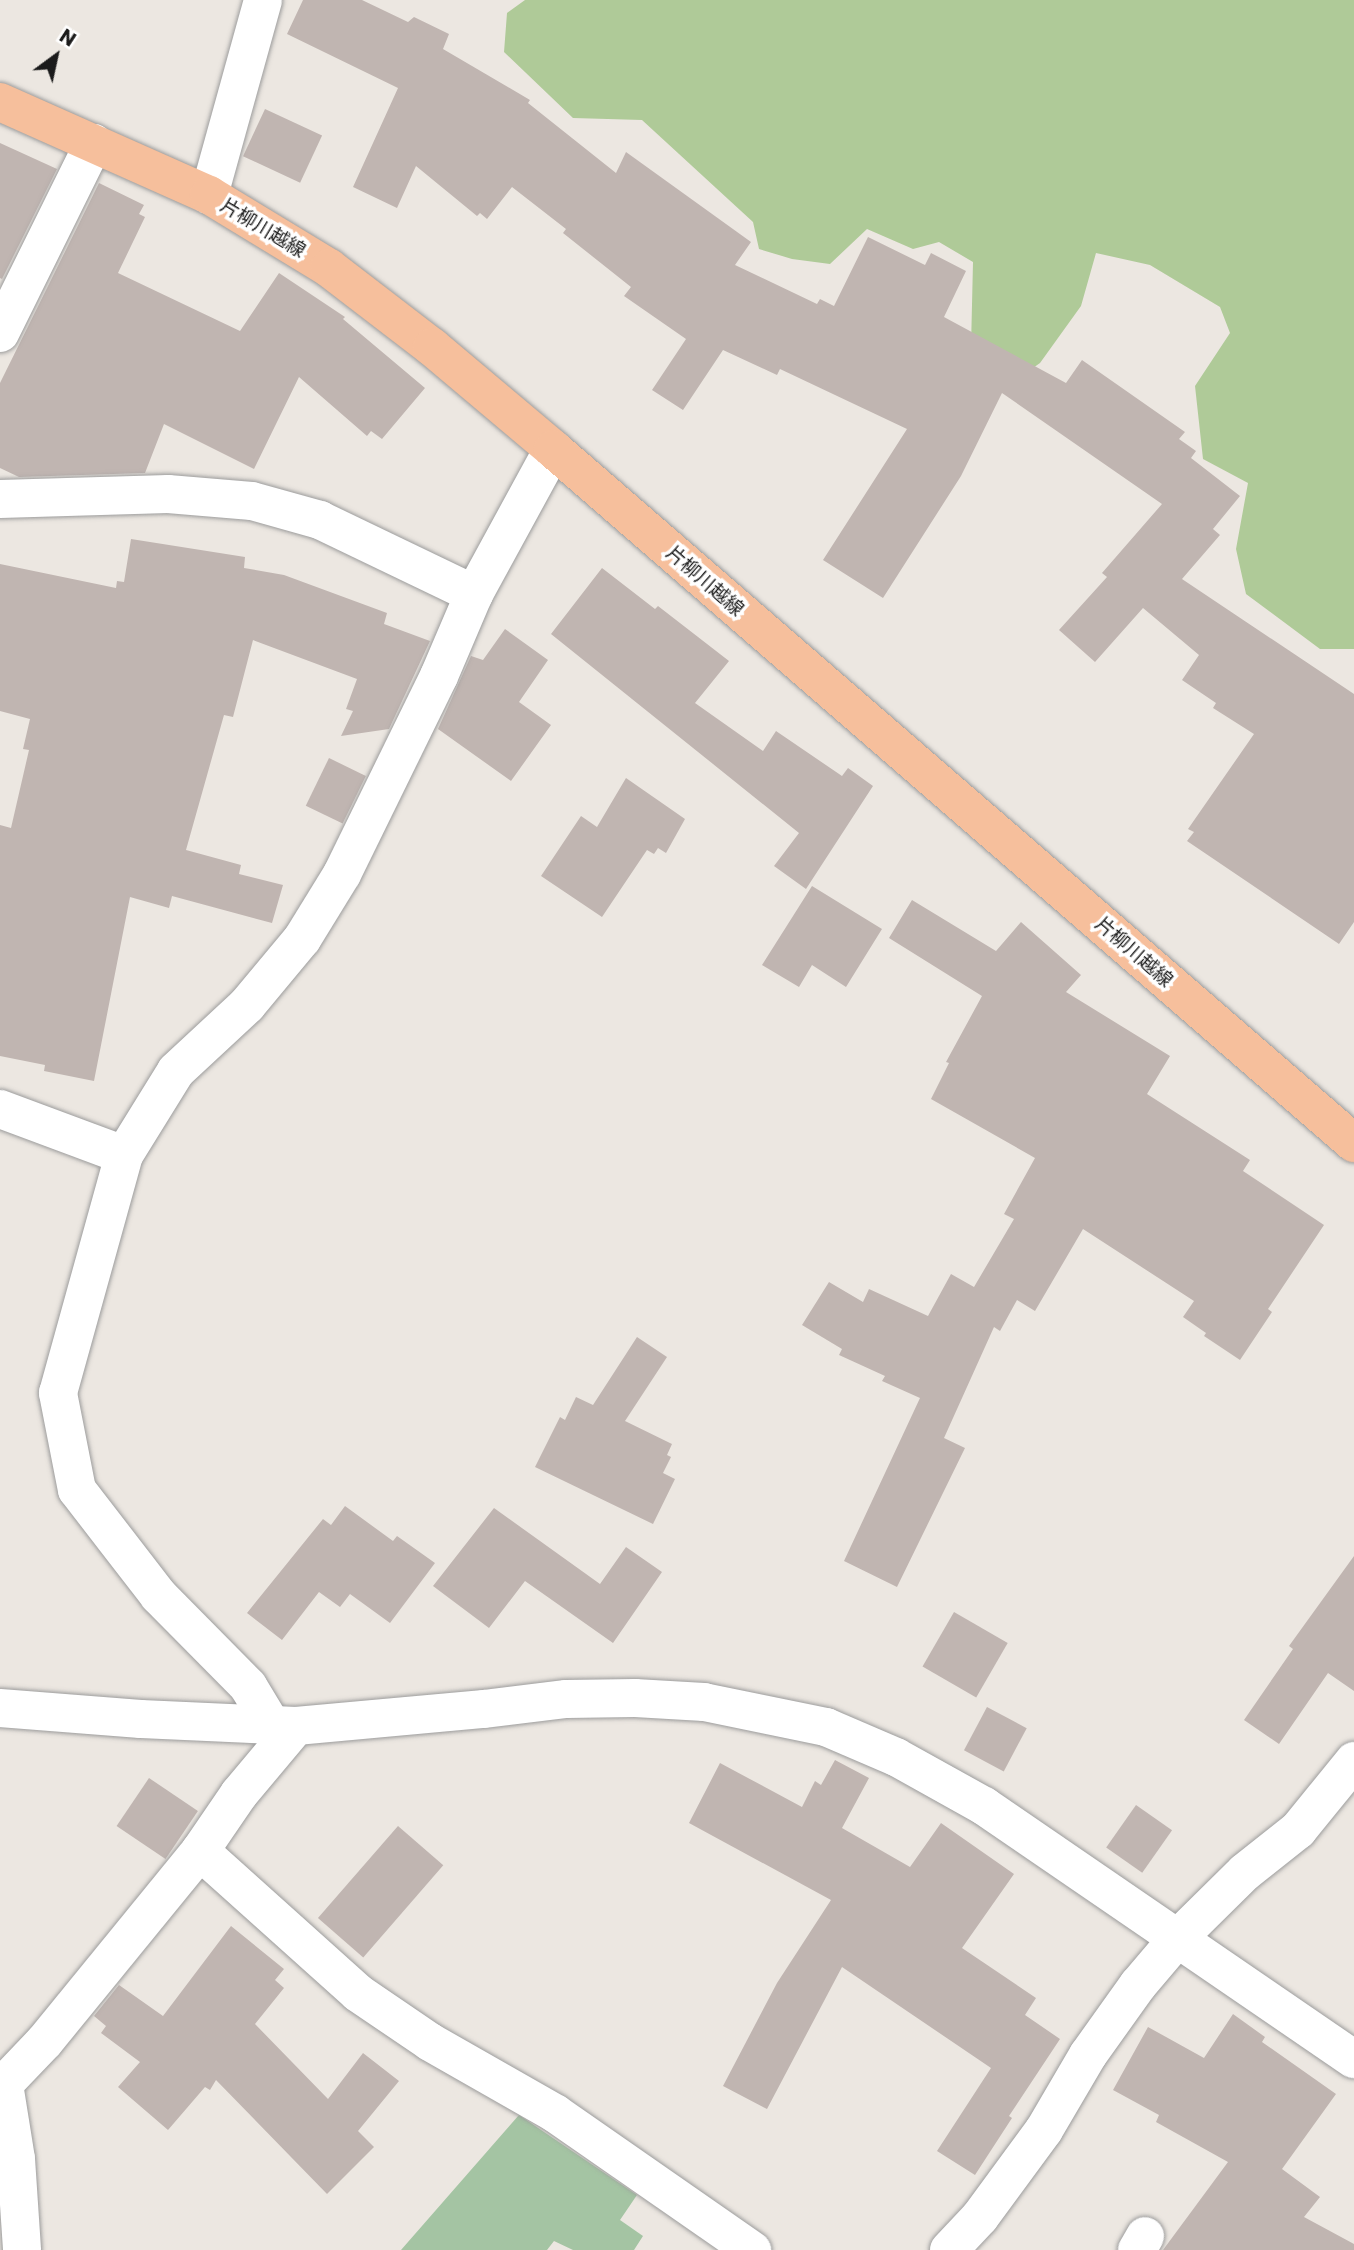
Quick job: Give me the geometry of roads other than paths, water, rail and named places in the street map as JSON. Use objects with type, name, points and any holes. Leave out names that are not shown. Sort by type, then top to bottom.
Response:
[{"type":"main road","name":"片柳川越線","points":[[0,102],[209,195],[329,268],[432,347],[1354,1143]]},
{"type":"street","points":[[209,195],[263,0]]},
{"type":"street","points":[[0,333],[94,143]]},
{"type":"street","points":[[283,1725],[159,1596],[77,1490],[58,1393],[124,1155],[176,1071],[247,1005],[302,939],[342,874],[439,676],[474,594],[553,449]]},
{"type":"street","points":[[0,499],[169,494],[252,501],[320,520],[474,594]]},
{"type":"street","points":[[0,1109],[124,1155]]},
{"type":"street","points":[[0,1708],[142,1719],[283,1725],[484,1709],[566,1699],[635,1698],[704,1702],[766,1712],[826,1727],[939,1779],[1354,2059]]},
{"type":"street","points":[[22,2250],[16,2159],[2,2083],[45,2041],[200,1851],[283,1725]]},
{"type":"street","points":[[949,2250],[980,2217],[1045,2130],[1096,2045],[1138,1985],[1177,1939],[1245,1872],[1298,1830],[1354,1761]]},
{"type":"street","points":[[200,1851],[358,1993],[430,2042],[556,2114],[752,2250]]}]
